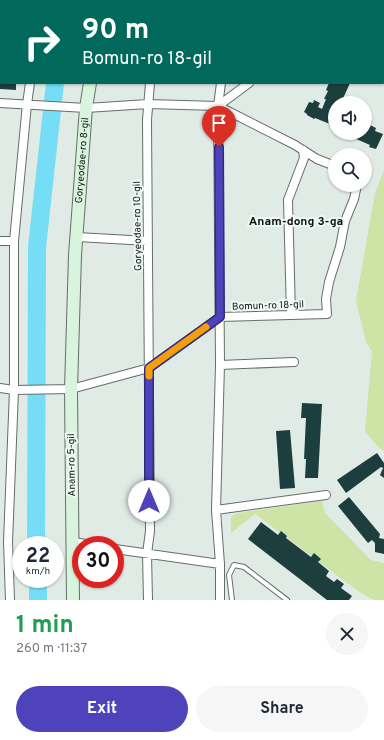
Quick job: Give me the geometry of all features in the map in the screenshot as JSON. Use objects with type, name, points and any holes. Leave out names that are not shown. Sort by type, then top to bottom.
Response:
[{"type":"main road","name":"Goryeodae-ro 8-gil","points":[[71,389],[75,262],[86,108],[90,84]]},
{"type":"main road","name":"Anam-ro 5-gil","points":[[71,389],[73,536]]},
{"type":"main road","name":"Anam-ro 5-gil","points":[[73,588],[73,600]]},
{"type":"street","points":[[10,600],[4,541],[14,390],[14,241],[30,84]]},
{"type":"street","name":"Goryeodae-ro 10-gil","points":[[148,600],[148,554],[150,531],[147,120],[150,84]]},
{"type":"street","points":[[220,600],[220,564],[216,510],[220,365],[218,106],[221,84]]},
{"type":"street","points":[[218,106],[248,84]]},
{"type":"street","points":[[0,103],[86,108],[148,104],[218,106],[295,145],[317,159],[328,163]]},
{"type":"street","points":[[291,315],[288,200],[304,158],[303,150]]},
{"type":"street","name":"Bomun-ro 18-gil","points":[[14,390],[71,389],[149,368],[220,317],[327,314],[326,299],[329,282],[340,247],[345,221],[356,192]]},
{"type":"street","points":[[77,237],[148,241]]},
{"type":"street","points":[[0,241],[14,241]]},
{"type":"street","points":[[220,365],[294,362]]},
{"type":"street","points":[[0,388],[14,390]]},
{"type":"street","points":[[216,510],[326,495]]},
{"type":"street","points":[[124,550],[220,564]]},
{"type":"lane","points":[[232,600],[229,575],[234,565],[244,567],[287,600]]},
{"type":"green space","points":[[384,170],[384,451],[378,447],[365,431],[372,352],[366,342],[356,301],[375,193]]},
{"type":"green space","points":[[322,501],[325,513],[371,560],[384,563],[384,600],[374,600],[358,591],[255,514],[231,533],[231,517],[238,513]]},
{"type":"building","points":[[0,84],[16,84],[16,90],[0,89]]},
{"type":"building","points":[[329,84],[350,84],[344,96],[328,96],[328,123],[315,118],[314,119],[304,112],[309,102],[313,103],[314,100],[320,103],[318,107],[322,109],[326,99],[324,99],[328,91],[326,90]]},
{"type":"building","points":[[372,126],[376,128],[375,131],[383,134],[376,149],[369,147],[370,145],[358,140],[372,140]]},
{"type":"building","points":[[302,403],[322,404],[318,478],[305,478],[306,459],[304,459],[306,418],[301,418]]},
{"type":"building","points":[[290,430],[295,488],[280,489],[276,431]]},
{"type":"building","points":[[377,453],[384,463],[384,478],[380,475],[383,468],[381,467],[346,493],[337,480]]},
{"type":"building","points":[[349,497],[380,534],[379,538],[384,539],[384,554],[375,552],[375,543],[372,540],[368,543],[338,506]]},
{"type":"building","points":[[261,522],[278,535],[281,531],[287,536],[286,538],[311,557],[314,553],[321,559],[318,562],[329,571],[326,576],[334,582],[337,579],[344,584],[341,588],[352,596],[349,600],[327,600],[248,539]]},
{"type":"waterway","points":[[36,536],[37,247],[55,84]]},
{"type":"waterway","points":[[38,588],[38,600]]},
{"type":"slow traffic","points":[[149,376],[149,368],[206,327]]},
{"type":"district","name":"Anam-dong 3-ga","points":[[296,222]]},
{"type":"route","points":[[149,501],[149,368],[220,317],[219,147]]}]
